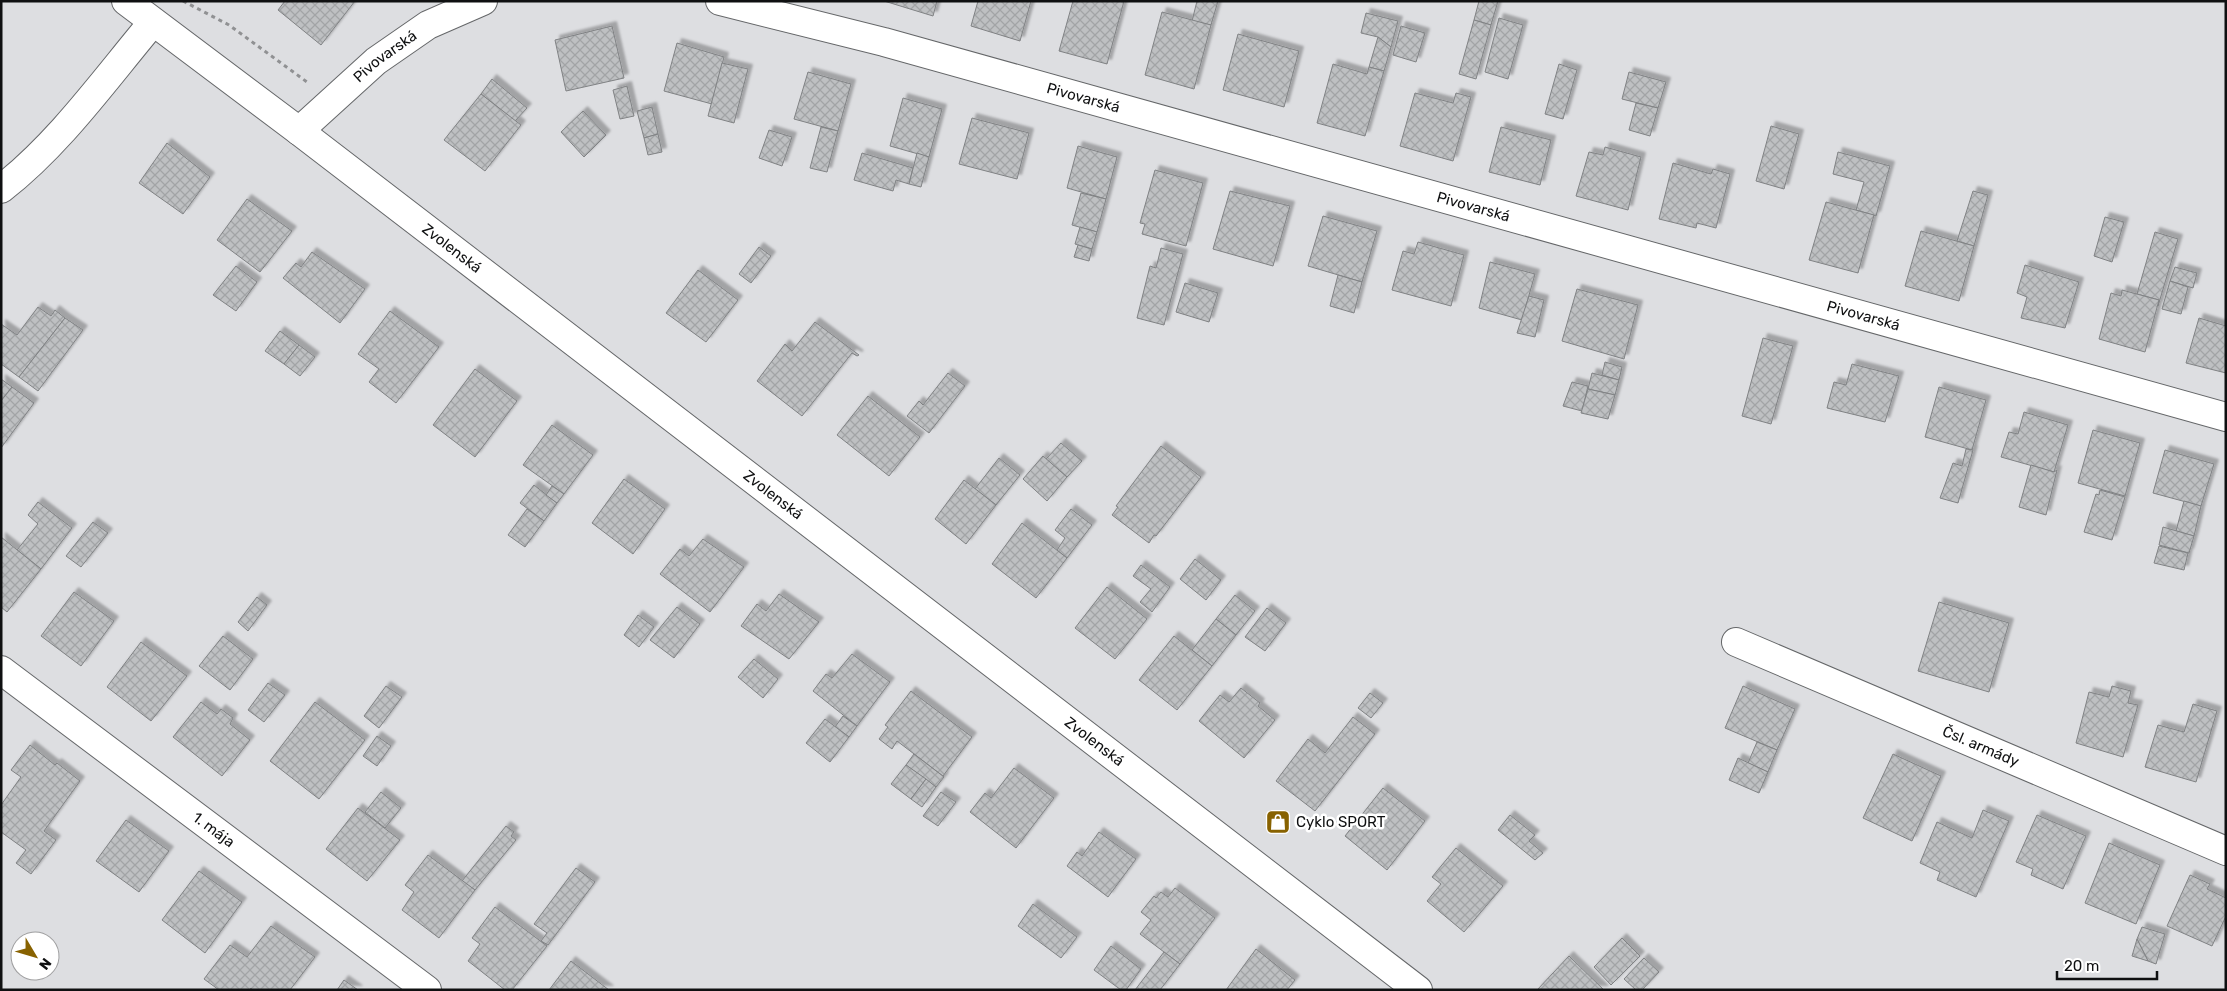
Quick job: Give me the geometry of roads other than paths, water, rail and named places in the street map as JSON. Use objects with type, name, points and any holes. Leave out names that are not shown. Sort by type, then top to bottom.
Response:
[{"type":"street","name":"Zvolenská","points":[[126,1],[1418,990]]},
{"type":"street","name":"Pivovarská","points":[[299,132],[376,61],[428,25],[483,1]]},
{"type":"street","name":"Pivovarská","points":[[720,1],[893,45],[2226,416]]},
{"type":"street","points":[[1,189],[18,176],[68,124],[153,22]]},
{"type":"street","name":"Čsl. armády","points":[[1736,642],[2226,852]]},
{"type":"street","name":"1. mája","points":[[1,670],[427,990]]},
{"type":"place","name":"Cyklo SPORT","points":[[1278,822]]}]
